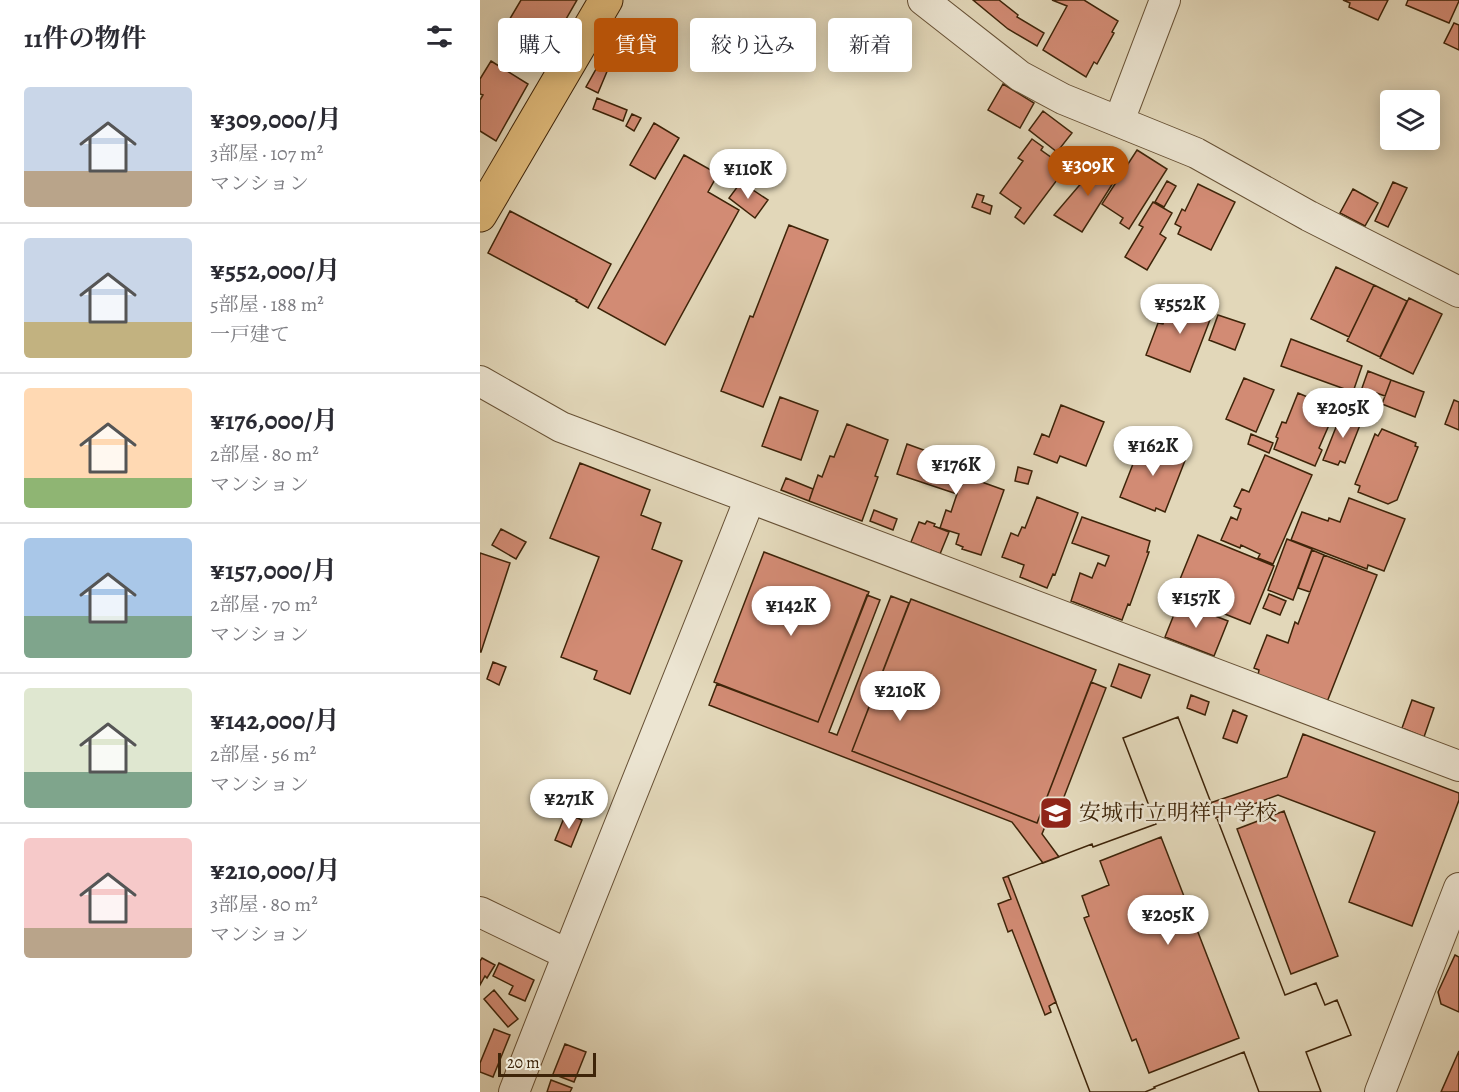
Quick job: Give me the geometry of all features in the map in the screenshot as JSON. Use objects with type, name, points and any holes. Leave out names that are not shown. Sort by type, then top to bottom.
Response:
[{"type":"main road","points":[[480,214],[606,0]]},
{"type":"street","points":[[923,0],[1020,76],[1063,99],[1196,153],[1309,216],[1459,292]]},
{"type":"street","points":[[1119,121],[1165,0]]},
{"type":"street","points":[[480,381],[561,427],[1459,766]]},
{"type":"street","points":[[514,1092],[750,498]]},
{"type":"street","points":[[1380,1092],[1459,888]]},
{"type":"street","points":[[480,912],[567,954]]},
{"type":"building","points":[[521,0],[577,0],[567,18],[510,18]]},
{"type":"building","points":[[973,0],[999,0],[1018,15],[1017,17],[1044,33],[1037,46],[1008,29]]},
{"type":"building","points":[[1052,0],[1084,0],[1118,21],[1097,64],[1094,62],[1086,77],[1043,50],[1067,6]]},
{"type":"building","points":[[1343,0],[1388,0],[1378,20],[1349,7],[1350,3]]},
{"type":"building","points":[[1408,0],[1459,1],[1449,23],[1406,5]]},
{"type":"building","points":[[1454,23],[1459,25],[1459,50],[1444,43]]},
{"type":"building","points":[[491,61],[498,65],[498,72],[509,72],[528,84],[496,141],[480,131],[480,100],[483,95],[480,94],[480,79]]},
{"type":"building","points":[[594,72],[607,72],[598,93],[586,87]]},
{"type":"building","points":[[1003,84],[1034,103],[1020,128],[988,110]]},
{"type":"building","points":[[597,98],[627,110],[623,121],[593,109]]},
{"type":"building","points":[[1043,111],[1072,133],[1057,152],[1029,130]]},
{"type":"building","points":[[632,114],[641,118],[634,131],[626,126]]},
{"type":"building","points":[[654,123],[679,138],[655,179],[630,165]]},
{"type":"building","points":[[1032,139],[1043,147],[1041,150],[1066,168],[1024,224],[1015,217],[1021,208],[1000,193],[1023,161],[1018,158]]},
{"type":"building","points":[[1137,150],[1167,169],[1129,229],[1120,223],[1123,218],[1102,204]]},
{"type":"building","points":[[684,155],[718,174],[708,192],[739,210],[665,345],[598,308]]},
{"type":"building","points":[[1101,160],[1120,172],[1082,232],[1054,215]]},
{"type":"building","points":[[1167,181],[1176,186],[1164,207],[1155,202]]},
{"type":"building","points":[[741,182],[768,200],[755,218],[729,198]]},
{"type":"building","points":[[1393,182],[1407,188],[1388,227],[1375,221]]},
{"type":"building","points":[[1198,184],[1235,202],[1211,250],[1178,234],[1181,227],[1175,224],[1182,209],[1185,211]]},
{"type":"building","points":[[1353,189],[1378,203],[1365,226],[1340,213]]},
{"type":"building","points":[[977,194],[984,196],[982,202],[992,206],[990,214],[972,207]]},
{"type":"building","points":[[1153,202],[1172,213],[1160,234],[1166,238],[1147,270],[1125,257],[1143,227],[1139,225]]},
{"type":"building","points":[[510,211],[611,264],[588,308],[488,253]]},
{"type":"building","points":[[789,225],[828,240],[763,407],[721,391]]},
{"type":"building","points":[[1336,267],[1374,285],[1349,337],[1311,319]]},
{"type":"building","points":[[1374,285],[1407,301],[1380,357],[1347,341]]},
{"type":"building","points":[[1173,297],[1213,312],[1190,372],[1146,355],[1158,323],[1163,324]]},
{"type":"building","points":[[1409,298],[1442,314],[1413,374],[1380,358]]},
{"type":"building","points":[[1218,315],[1245,324],[1235,350],[1209,340]]},
{"type":"building","points":[[1291,339],[1362,366],[1353,392],[1281,366]]},
{"type":"building","points":[[1368,371],[1391,380],[1385,396],[1362,388]]},
{"type":"building","points":[[1244,378],[1274,390],[1256,432],[1226,419]]},
{"type":"building","points":[[1391,380],[1424,392],[1415,417],[1382,404]]},
{"type":"building","points":[[1298,393],[1336,409],[1319,448],[1322,450],[1315,466],[1274,449],[1282,422],[1286,423]]},
{"type":"building","points":[[780,397],[818,411],[801,460],[762,446]]},
{"type":"building","points":[[1454,400],[1459,402],[1459,430],[1445,424]]},
{"type":"building","points":[[1061,405],[1104,422],[1086,466],[1060,456],[1057,463],[1034,454],[1042,434],[1049,437]]},
{"type":"building","points":[[1342,412],[1362,420],[1345,463],[1340,461],[1338,465],[1323,460]]},
{"type":"building","points":[[847,424],[888,440],[862,521],[809,501],[818,475],[822,477],[830,456],[834,457]]},
{"type":"building","points":[[1382,429],[1416,443],[1415,446],[1418,447],[1397,500],[1388,504],[1358,492],[1360,486],[1355,484],[1375,434],[1378,436]]},
{"type":"building","points":[[1251,434],[1273,443],[1269,453],[1248,444]]},
{"type":"building","points":[[1142,441],[1186,458],[1165,512],[1156,508],[1155,511],[1120,497]]},
{"type":"building","points":[[907,444],[965,465],[958,484],[962,485],[965,476],[1004,490],[981,555],[962,549],[963,547],[956,544],[959,534],[940,528],[946,510],[951,512],[957,494],[897,474]]},
{"type":"building","points":[[1265,455],[1312,475],[1273,564],[1258,558],[1260,554],[1241,545],[1240,548],[1221,540],[1231,517],[1237,520],[1241,509],[1234,506],[1242,489],[1249,492]]},
{"type":"building","points":[[580,463],[650,490],[641,515],[661,523],[652,549],[682,561],[630,694],[594,679],[597,671],[561,657],[599,557],[550,538]]},
{"type":"building","points":[[1018,467],[1032,471],[1028,484],[1015,481]]},
{"type":"building","points":[[786,478],[813,489],[809,501],[781,490]]},
{"type":"building","points":[[1037,497],[1078,513],[1055,575],[1053,574],[1047,588],[1020,577],[1024,565],[1002,557],[1011,533],[1018,536],[1022,527],[1025,528]]},
{"type":"building","points":[[1349,498],[1405,519],[1384,571],[1368,565],[1367,569],[1291,540],[1302,512],[1328,521],[1329,518],[1340,522]]},
{"type":"building","points":[[874,510],[897,519],[893,530],[870,521]]},
{"type":"building","points":[[1082,517],[1150,541],[1147,552],[1149,552],[1130,605],[1128,604],[1122,620],[1071,601],[1080,573],[1092,578],[1098,563],[1105,566],[1109,556],[1072,543]]},
{"type":"building","points":[[927,521],[949,532],[940,554],[911,542],[919,522],[925,524]]},
{"type":"building","points":[[501,529],[526,542],[516,559],[492,545]]},
{"type":"building","points":[[1198,535],[1274,566],[1250,624],[1174,594]]},
{"type":"building","points":[[1287,539],[1312,549],[1293,600],[1268,590]]},
{"type":"building","points":[[1312,550],[1324,555],[1310,592],[1298,588]]},
{"type":"building","points":[[764,552],[869,592],[818,722],[714,682]]},
{"type":"building","points":[[480,553],[510,563],[481,652],[480,652]]},
{"type":"building","points":[[1324,555],[1377,575],[1327,702],[1258,675],[1259,670],[1254,668],[1267,635],[1288,643],[1295,622],[1298,624]]},
{"type":"building","points":[[1269,594],[1286,601],[1280,615],[1263,608]]},
{"type":"building","points":[[867,595],[880,600],[829,732],[837,735],[891,596],[909,603],[852,751],[1037,823],[1091,682],[1106,688],[1057,815],[1051,812],[1042,834],[1059,857],[1043,863],[1012,822],[709,705],[717,684],[818,722]]},
{"type":"building","points":[[911,599],[1096,670],[1037,823],[852,751]]},
{"type":"building","points":[[1179,602],[1228,621],[1214,656],[1165,637]]},
{"type":"building","points":[[493,662],[506,667],[499,685],[487,679]]},
{"type":"building","points":[[1119,664],[1150,675],[1141,698],[1111,686]]},
{"type":"building","points":[[1191,695],[1209,702],[1205,715],[1187,708]]},
{"type":"building","points":[[1412,700],[1434,708],[1424,737],[1402,728]]},
{"type":"building","points":[[1233,710],[1247,716],[1237,743],[1223,738]]},
{"type":"building","points":[[1178,717],[1285,995],[1316,983],[1325,1005],[1337,1000],[1351,1035],[1306,1052],[1321,1092],[1259,1092],[1244,1052],[1145,1092],[1090,1092],[1008,876],[1092,844],[1093,847],[1156,824],[1123,738]],"holes":[[[1161,837],[1239,1038],[1149,1073],[1136,1039],[1132,1041],[1084,918],[1089,916],[1082,896],[1109,885],[1100,861]]]},
{"type":"building","points":[[1178,717],[1285,995],[1316,983],[1325,1005],[1337,1000],[1351,1035],[1306,1052],[1321,1092],[1259,1092],[1244,1052],[1145,1092],[1090,1092],[1008,876],[1092,844],[1093,847],[1156,824],[1123,738]]},
{"type":"building","points":[[1303,734],[1459,793],[1459,800],[1412,926],[1349,902],[1375,832],[1278,795],[1216,818],[1210,803],[1287,777]]},
{"type":"building","points":[[1284,811],[1338,956],[1291,974],[1237,829]]},
{"type":"building","points":[[566,813],[582,820],[571,847],[555,840]]},
{"type":"building","points":[[1008,876],[1056,1002],[1049,1006],[1051,1012],[1045,1015],[1012,930],[1008,932],[998,904],[1011,899],[1003,878]]},
{"type":"building","points":[[1455,955],[1459,957],[1459,1012],[1441,1004],[1438,992]]},
{"type":"building","points":[[482,958],[495,965],[480,985],[480,961]]},
{"type":"building","points":[[499,963],[534,980],[525,1001],[509,994],[513,986],[493,976]]},
{"type":"building","points":[[494,990],[518,1019],[508,1027],[484,999]]},
{"type":"building","points":[[494,1029],[510,1035],[493,1077],[480,1072],[480,1063]]},
{"type":"building","points":[[565,1044],[586,1052],[574,1082],[553,1074]]},
{"type":"building","points":[[1459,1051],[1459,1092],[1441,1092]]},
{"type":"building","points":[[551,1080],[572,1088],[570,1092],[547,1092]]},
{"type":"place","name":"安城市立明祥中学校","points":[[1056,813]]}]
